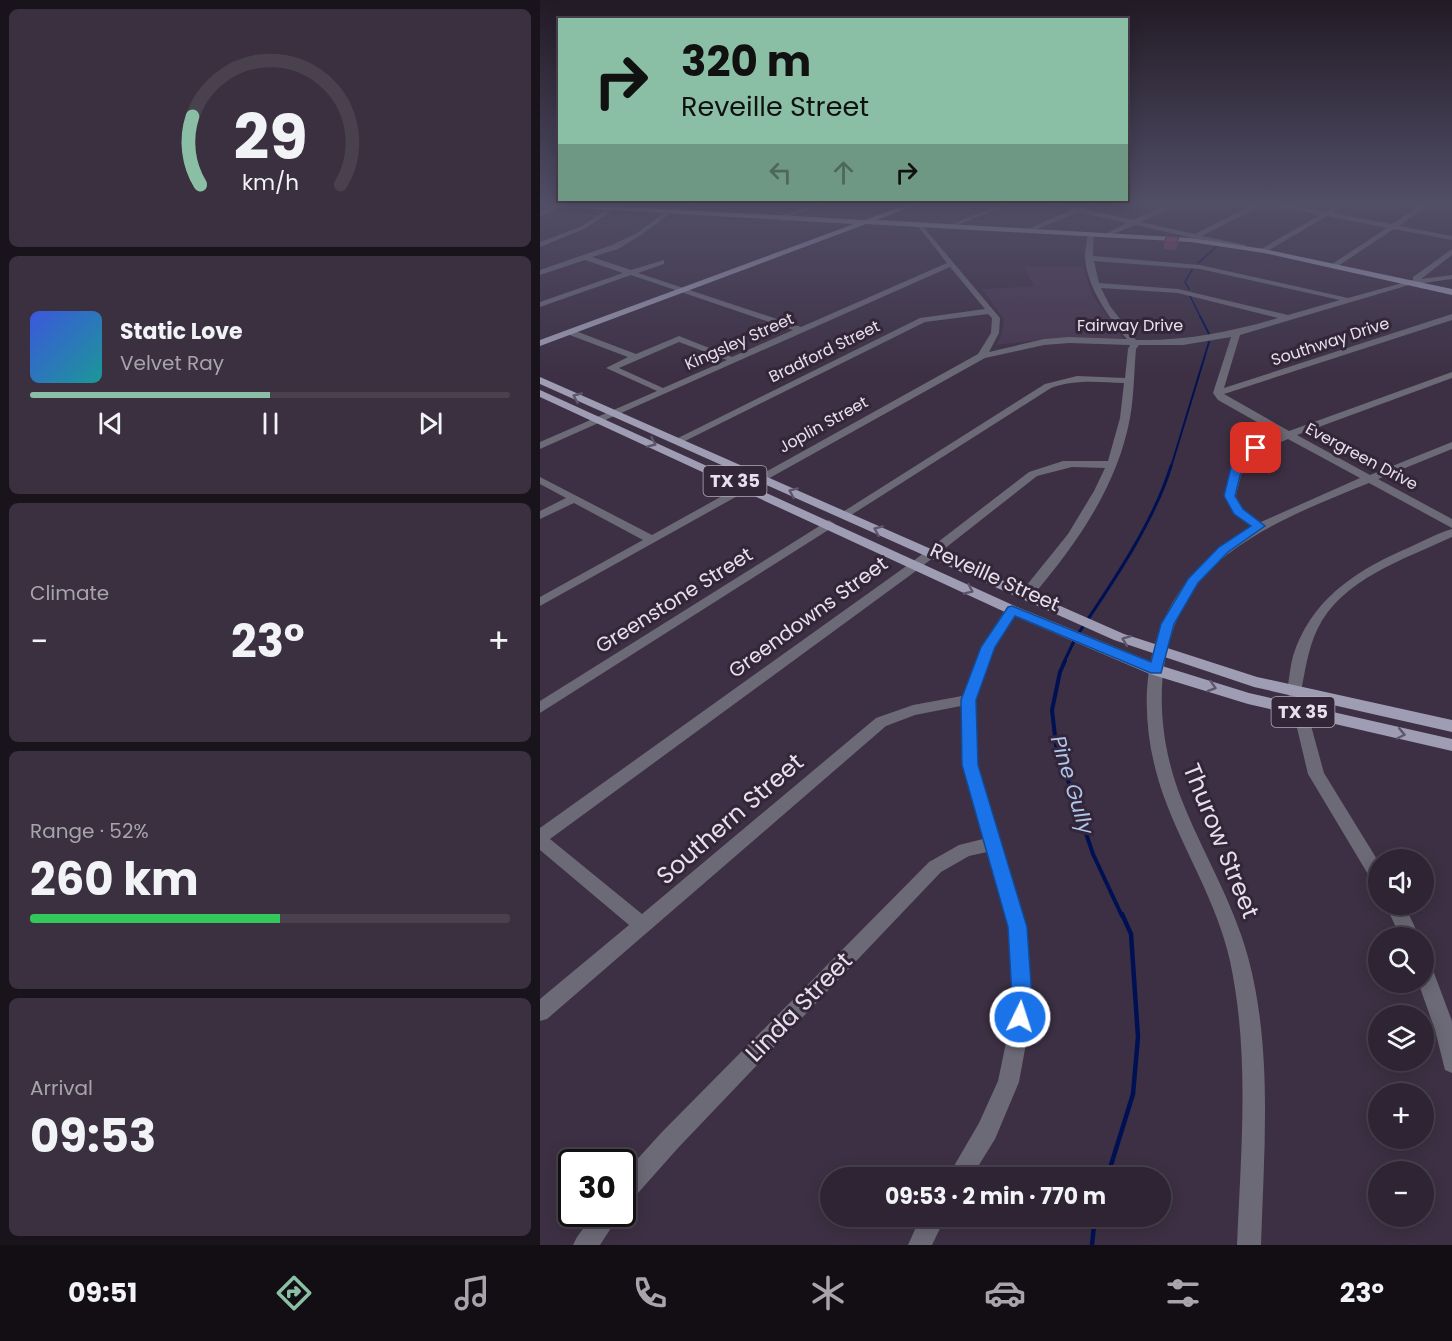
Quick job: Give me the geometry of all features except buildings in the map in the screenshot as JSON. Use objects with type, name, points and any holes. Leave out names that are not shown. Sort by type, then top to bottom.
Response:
[{"type":"main road","points":[[540,343],[762,260]]},
{"type":"main road","points":[[1307,260],[1452,292]]},
{"type":"main road","name":"Reveille Street","points":[[540,380],[931,554],[1019,603],[1066,633],[1088,642],[1157,661],[1450,730]]},
{"type":"main road","name":"Reveille Street","points":[[540,393],[916,565],[1019,603],[1074,617],[1157,661],[1248,698],[1452,745]]},
{"type":"street","points":[[540,273],[580,260]]},
{"type":"street","points":[[593,260],[801,330]]},
{"type":"street","points":[[947,260],[996,318],[995,333],[981,356]]},
{"type":"street","points":[[965,1167],[987,1131],[1008,1082],[1022,998],[1017,927],[970,765],[968,700],[988,647],[1082,521],[1111,465],[1125,419],[1132,349],[1135,344],[1113,317],[1094,285],[1088,260]]},
{"type":"street","points":[[1114,260],[1200,267],[1347,300]]},
{"type":"street","points":[[1335,266],[1344,260]]},
{"type":"street","points":[[1408,283],[1441,260]]},
{"type":"street","points":[[540,305],[660,262]]},
{"type":"street","name":"Kingsley Street","points":[[540,446],[950,264]]},
{"type":"street","name":"Fairway Drive","points":[[981,356],[1014,347],[1069,340],[1135,344],[1183,342],[1236,333],[1408,283],[1452,277]]},
{"type":"street","points":[[1094,285],[1178,291],[1288,318]]},
{"type":"street","name":"Bradford Street","points":[[677,441],[923,320],[991,311]]},
{"type":"street","name":"Southway Drive","points":[[1218,393],[1452,317]]},
{"type":"street","points":[[570,332],[636,357]]},
{"type":"street","points":[[1218,393],[1236,333]]},
{"type":"street","points":[[658,388],[611,368],[679,339],[728,357]]},
{"type":"street","name":"Joplin Street","points":[[540,602],[981,356]]},
{"type":"street","points":[[1259,526],[1238,512],[1230,499],[1236,466],[1251,451],[1452,375]]},
{"type":"street","points":[[844,515],[1048,386],[1064,379],[1129,381]]},
{"type":"street","name":"Evergreen Drive","points":[[1218,393],[1221,398],[1452,524]]},
{"type":"street","name":"Thurow Street","points":[[1249,1245],[1254,1073],[1244,982],[1229,924],[1176,807],[1164,772],[1152,698],[1157,661],[1172,615],[1199,573],[1223,549],[1259,526],[1370,478],[1452,446]]},
{"type":"street","name":"Greendowns Street","points":[[540,838],[931,554],[1033,474],[1052,465],[1074,462],[1111,465]]},
{"type":"street","points":[[540,480],[651,539]]},
{"type":"street","points":[[540,515],[575,498]]},
{"type":"street","name":"Greenstone Street","points":[[540,708],[829,524]]},
{"type":"street","points":[[1294,692],[1296,664],[1311,625],[1330,599],[1360,576],[1452,533]]},
{"type":"street","name":"Southern Street","points":[[540,1012],[881,722],[902,712],[927,705],[968,700]]},
{"type":"street","points":[[1300,711],[1316,774],[1368,860]]},
{"type":"street","points":[[540,838],[643,925]]},
{"type":"street","name":"Linda Street","points":[[636,1178],[670,1140],[935,867],[964,850],[992,844]]},
{"type":"street","points":[[1432,993],[1445,1030],[1452,1063]]},
{"type":"street","points":[[585,1245],[598,1227]]},
{"type":"street","points":[[920,1245],[929,1227]]},
{"type":"shaded area","points":[[1024,267],[1083,267],[1092,295],[1123,338],[1052,338],[996,345],[1001,336],[1004,319],[982,289],[1034,286]]},
{"type":"waterway","name":"Pine Gully","points":[[1198,263],[1201,260]]},
{"type":"waterway","name":"Pine Gully","points":[[1189,289],[1185,282],[1193,268]]},
{"type":"waterway","name":"Pine Gully","points":[[1190,296],[1209,334]]},
{"type":"waterway","name":"Pine Gully","points":[[1171,467],[1209,342]]},
{"type":"waterway","name":"Pine Gully","points":[[1078,634],[1143,531],[1171,466]]},
{"type":"waterway","name":"Pine Gully","points":[[1064,662],[1075,639]]},
{"type":"waterway","name":"Pine Gully","points":[[1065,661],[1060,672],[1052,710],[1056,745],[1093,854],[1122,916]]},
{"type":"waterway","name":"Pine Gully","points":[[1110,1167],[1133,1094],[1138,1037],[1131,934],[1122,914]]},
{"type":"waterway","name":"Pine Gully","points":[[1092,1245],[1094,1227]]},
{"type":"route","points":[[1020,1017],[1021,964],[1017,927],[970,765],[968,700],[988,647],[1012,610],[1156,670],[1167,624],[1192,582],[1206,564],[1223,549],[1259,526],[1238,512],[1230,496],[1238,463],[1247,453],[1256,448]]}]
